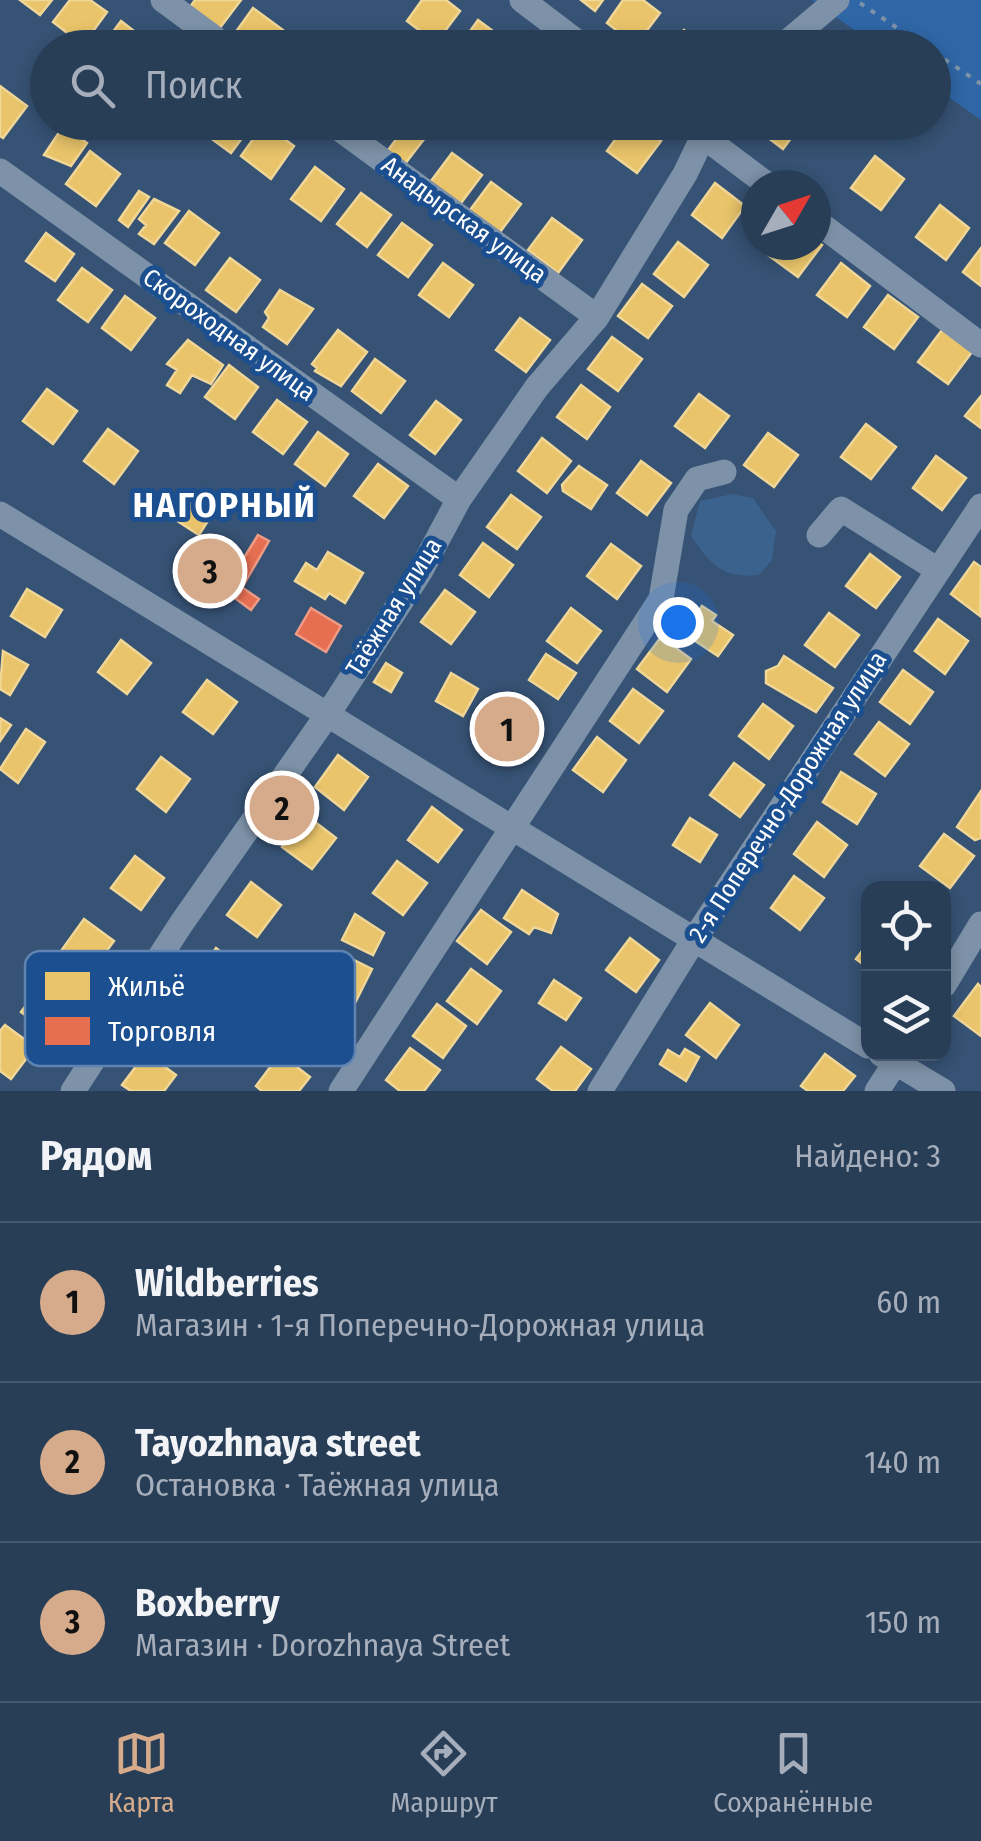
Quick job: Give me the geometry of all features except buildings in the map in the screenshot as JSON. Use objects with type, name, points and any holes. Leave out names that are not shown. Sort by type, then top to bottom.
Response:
[{"type":"street","points":[[163,0],[204,30]]},
{"type":"street","points":[[522,0],[561,30]]},
{"type":"street","points":[[801,30],[837,0]]},
{"type":"street","name":"Анадырская улица","points":[[355,140],[597,318]]},
{"type":"street","name":"Таёжная улица","points":[[164,951],[328,714],[420,572],[458,499],[537,387],[597,318],[685,174],[694,140]]},
{"type":"street","points":[[714,140],[750,170]]},
{"type":"street","name":"Скороходная улица","points":[[0,170],[458,499]]},
{"type":"street","points":[[831,232],[981,345]]},
{"type":"street","points":[[341,1091],[662,598],[676,510],[697,480],[724,472]]},
{"type":"street","name":"2-я Поперечно-Дорожная улица","points":[[600,1091],[695,938],[981,506]]},
{"type":"street","points":[[819,535],[840,509],[938,570]]},
{"type":"street","points":[[4,527],[328,714],[861,1042]]},
{"type":"street","points":[[951,973],[981,924]]},
{"type":"street","points":[[878,1091],[891,1061]]},
{"type":"street","points":[[900,1061],[944,1091]]},
{"type":"street","name":"Таёжная улица","points":[[73,1091],[89,1066]]},
{"type":"path","points":[[856,0],[900,30]]},
{"type":"path","points":[[951,64],[981,84]]},
{"type":"shaded area","points":[[812,0],[981,0],[981,120],[951,99],[951,30],[854,30]]},
{"type":"shaded area","points":[[732,494],[753,498],[776,531],[772,560],[759,575],[736,575],[719,568],[691,536],[700,501]]},
{"type":"place","name":"Boxberry","points":[[210,571]]},
{"type":"place","name":"Wildberries","points":[[507,729]]},
{"type":"place","name":"Tayozhnaya street","points":[[282,808]]},
{"type":"district","name":"НАГОРНЫЙ","points":[[225,505]]}]
